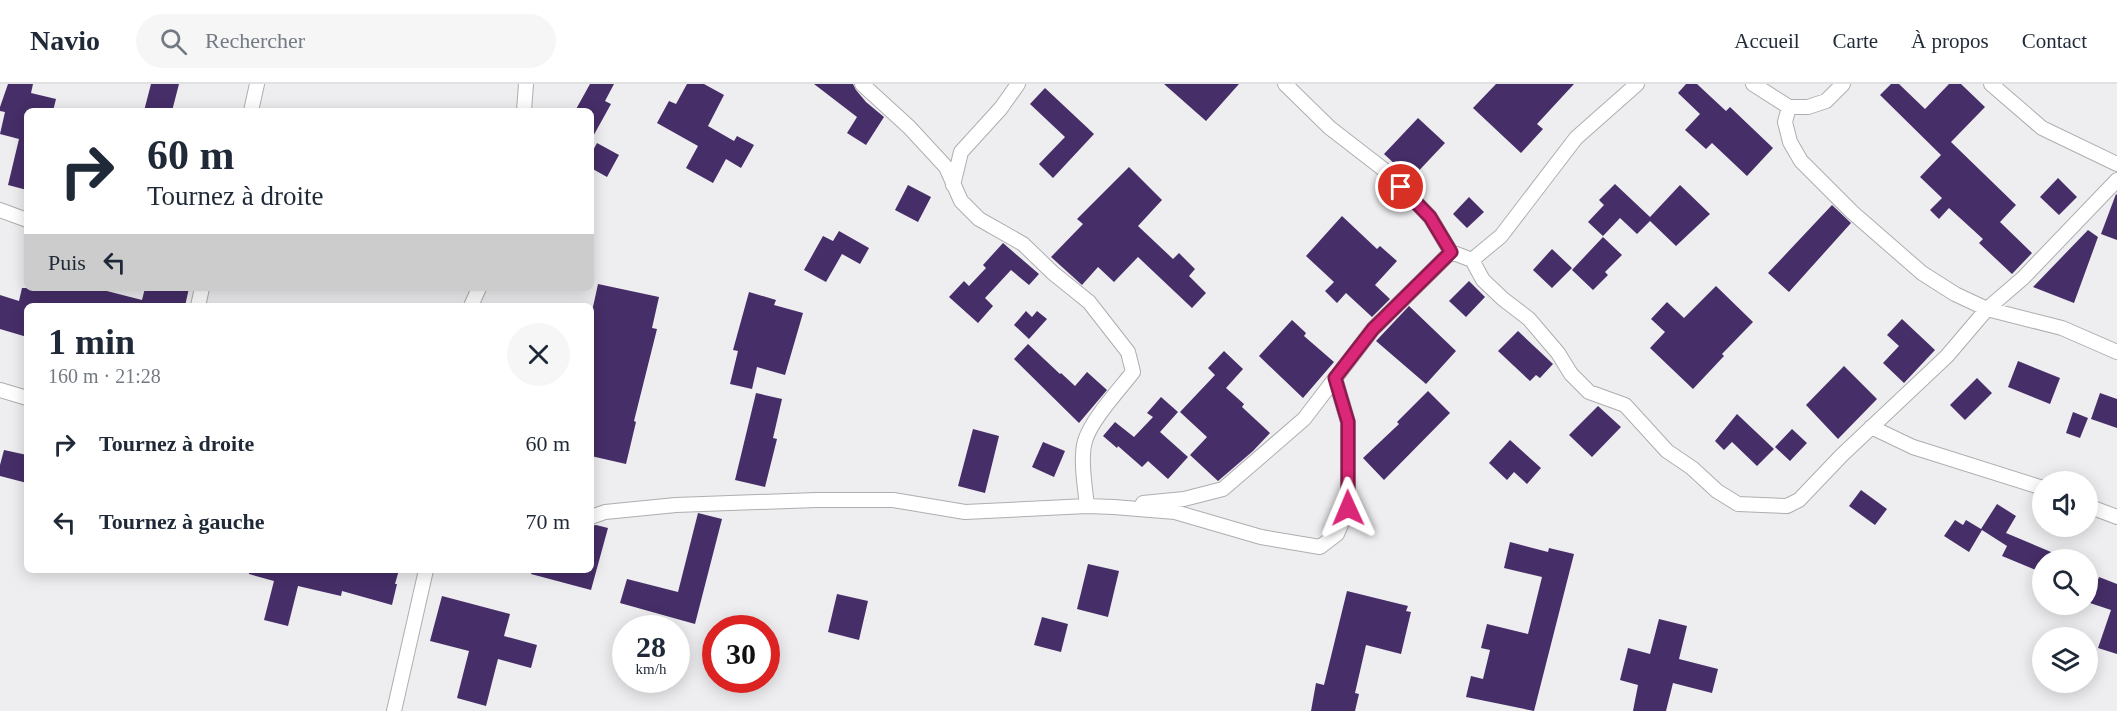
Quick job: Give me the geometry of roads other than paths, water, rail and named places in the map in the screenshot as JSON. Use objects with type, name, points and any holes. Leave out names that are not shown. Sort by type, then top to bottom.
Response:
[{"type":"street","points":[[252,108],[257,84]]},
{"type":"street","points":[[524,108],[526,84]]},
{"type":"street","points":[[862,84],[909,127],[946,167],[960,201],[979,219],[1023,244],[1053,273],[1089,302],[1128,352],[1133,372],[1092,425],[1084,442],[1087,506]]},
{"type":"street","points":[[953,185],[961,152],[1001,108],[1018,84]]},
{"type":"street","points":[[1285,84],[1330,128],[1387,172],[1430,217],[1451,252],[1472,260],[1483,280],[1529,319],[1558,353],[1570,374],[1589,392],[1625,405],[1667,451],[1692,468],[1717,491],[1738,504],[1787,506],[1799,500],[1871,427],[1947,356],[1987,309],[2023,278],[2117,180]]},
{"type":"street","points":[[1472,260],[1502,236],[1576,138],[1637,84]]},
{"type":"street","points":[[1753,84],[1789,107],[1808,107],[1826,101],[1843,84]]},
{"type":"street","points":[[1991,84],[2042,128],[2117,164]]},
{"type":"street","points":[[1789,107],[1785,122],[1790,142],[1801,161],[1821,183],[1922,273],[1955,294],[1987,309],[2062,328],[2117,352]]},
{"type":"street","points":[[0,210],[24,218]]},
{"type":"street","points":[[1114,507],[1184,499],[1223,489],[1304,420],[1373,329],[1451,252]]},
{"type":"street","points":[[594,516],[605,512],[676,505],[816,500],[893,500],[965,512],[1087,506],[1114,507],[1175,512],[1261,537],[1320,547],[1337,534],[1348,508],[1348,422],[1335,378]]},
{"type":"street","points":[[0,390],[24,397]]},
{"type":"street","points":[[1871,427],[1913,447],[2032,485]]},
{"type":"street","points":[[2098,510],[2117,517]]},
{"type":"street","points":[[394,711],[425,573]]}]
